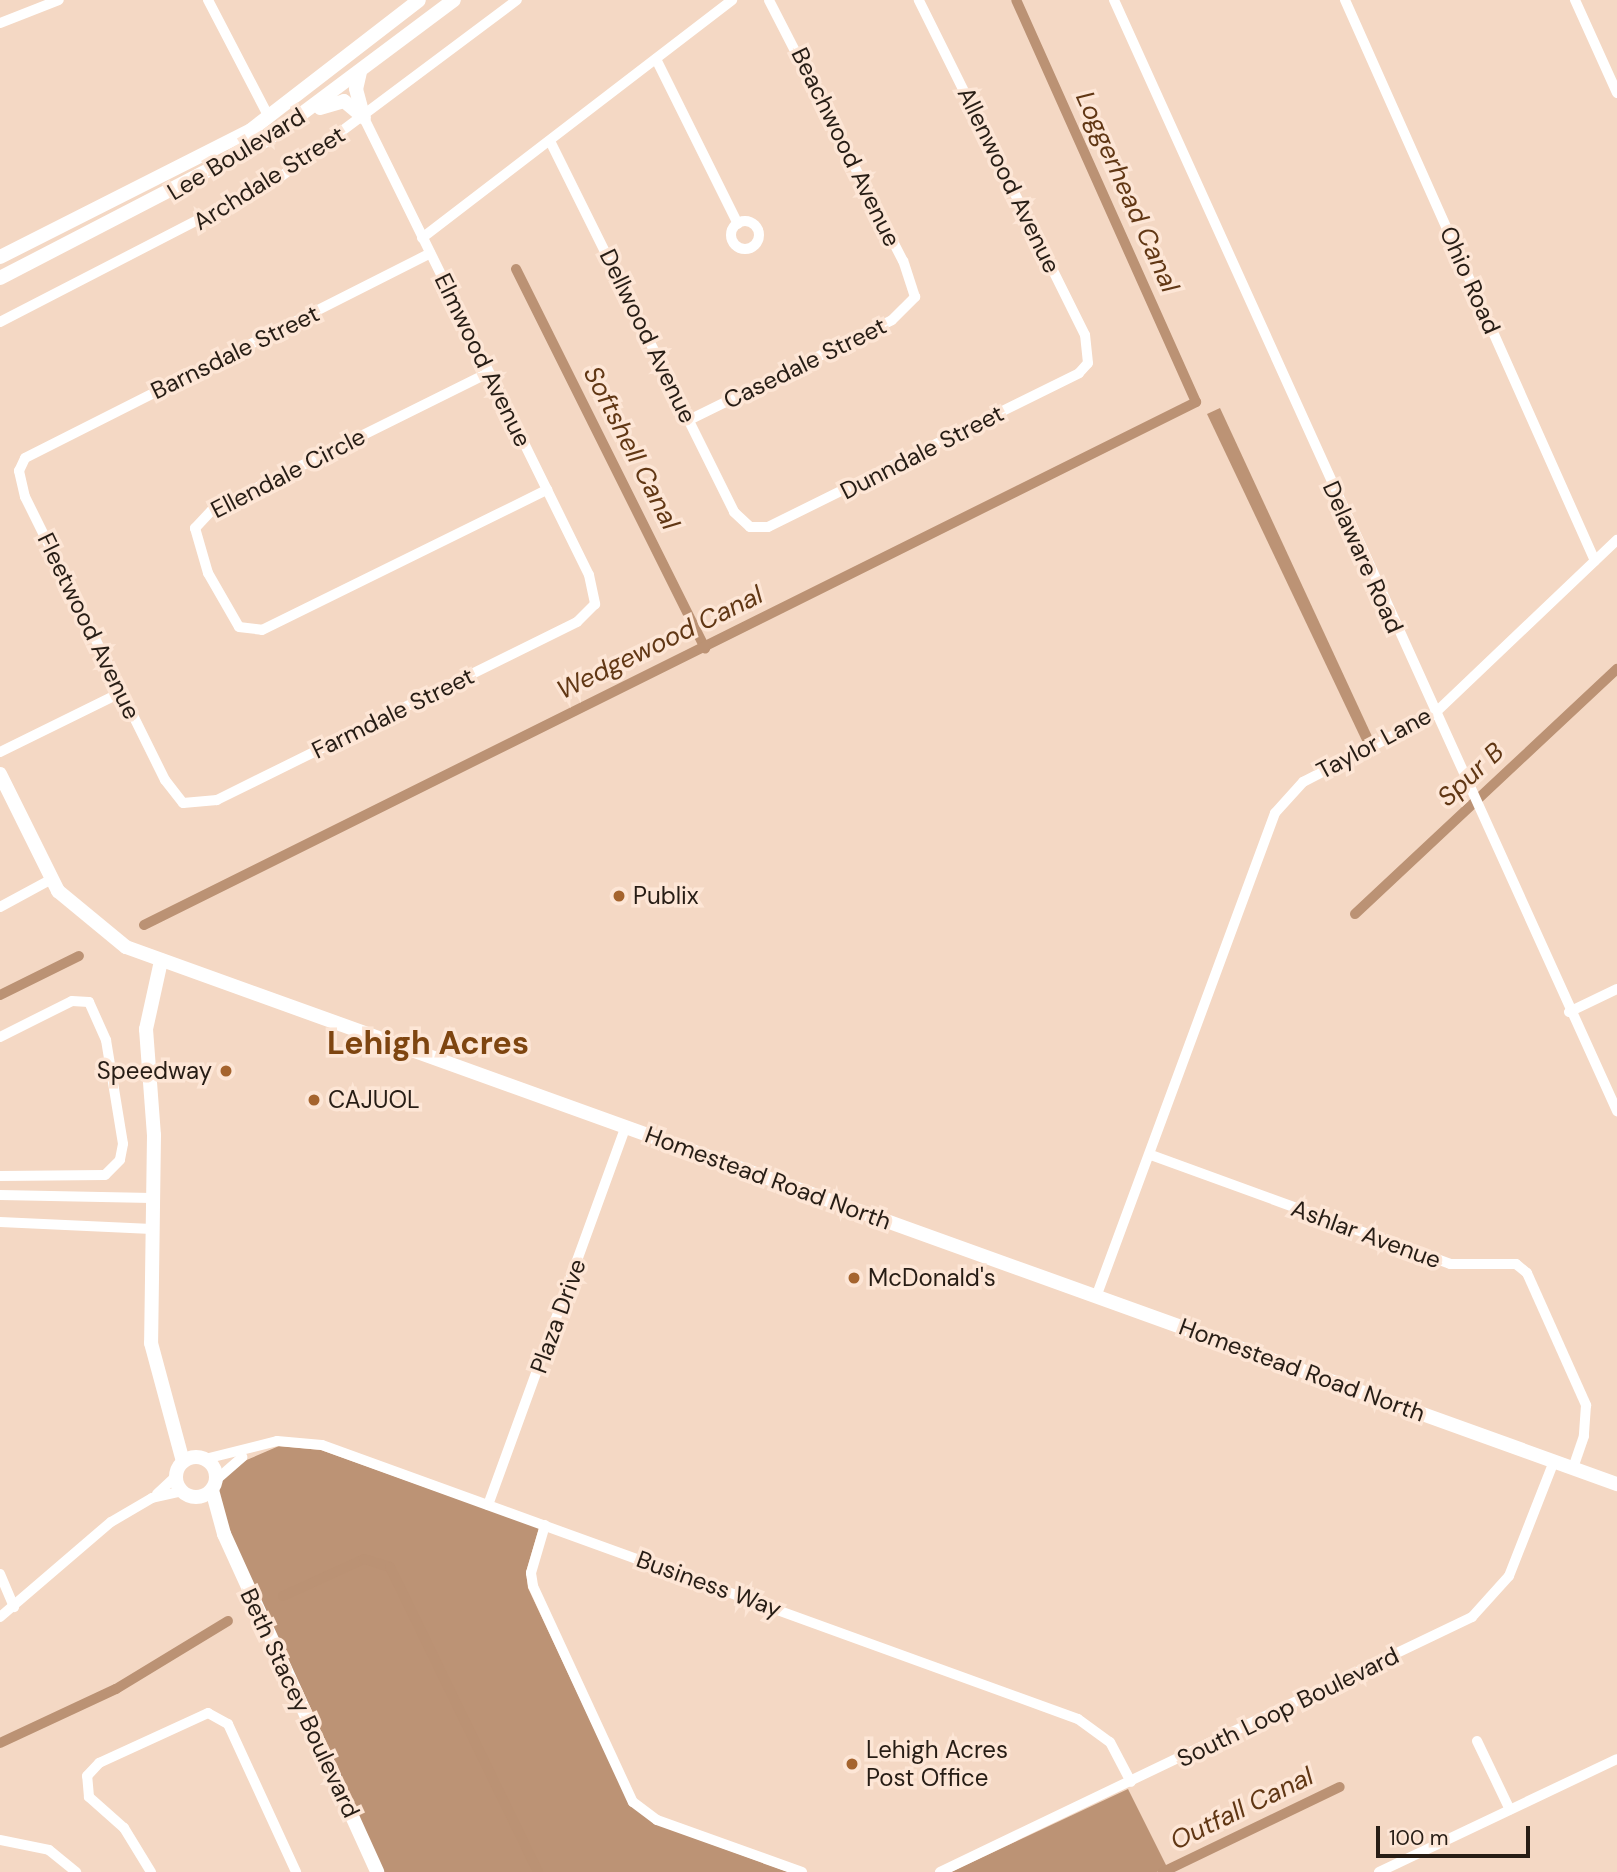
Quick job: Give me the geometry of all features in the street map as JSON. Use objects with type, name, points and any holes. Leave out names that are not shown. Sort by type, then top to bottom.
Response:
[{"type":"main road","name":"Lee Boulevard","points":[[0,257],[92,213],[269,117],[419,0]]},
{"type":"main road","points":[[398,43],[407,24],[439,0]]},
{"type":"main road","name":"Lee Boulevard","points":[[0,278],[194,182],[279,133],[454,0]]},
{"type":"main road","points":[[360,72],[356,89],[364,118]]},
{"type":"main road","points":[[308,111],[341,100],[364,118]]},
{"type":"main road","points":[[269,117],[279,133]]},
{"type":"main road","points":[[33,262],[48,245],[86,224],[92,213]]},
{"type":"main road","name":"Homestead Road North","points":[[0,774],[50,880],[90,923],[161,961],[1617,1484]]},
{"type":"main road","points":[[161,961],[146,1029],[152,1198],[151,1343],[183,1462],[176,1476],[182,1491],[198,1497],[214,1485],[203,1458],[175,1431]]},
{"type":"main road","points":[[183,1462],[203,1458]]},
{"type":"main road","name":"Beth Stacey Boulevard","points":[[214,1485],[224,1534]]},
{"type":"main road","name":"Beth Stacey Boulevard","points":[[198,1497],[224,1534],[377,1872]]},
{"type":"street","points":[[0,23],[59,0]]},
{"type":"street","points":[[208,0],[269,117]]},
{"type":"street","name":"Archdale Street","points":[[0,322],[255,193],[364,118],[517,0]]},
{"type":"street","points":[[422,238],[732,0]]},
{"type":"street","name":"Beachwood Avenue","points":[[769,0],[903,261],[915,297]]},
{"type":"street","name":"Allenwood Avenue","points":[[919,0],[1085,335],[1088,363]]},
{"type":"street","name":"Delaware Road","points":[[1114,0],[1433,715],[1617,1111]]},
{"type":"street","name":"Ohio Road","points":[[1345,0],[1595,561]]},
{"type":"street","points":[[1574,0],[1617,93]]},
{"type":"street","points":[[656,59],[738,224]]},
{"type":"street","name":"Elmwood Avenue","points":[[364,118],[589,575],[594,604]]},
{"type":"street","name":"Dellwood Avenue","points":[[550,141],[734,512],[750,527]]},
{"type":"street","name":"Barnsdale Street","points":[[39,449],[430,253]]},
{"type":"street","name":"Casedale Street","points":[[689,420],[892,320],[915,297]]},
{"type":"street","name":"Dunndale Street","points":[[750,527],[779,523],[1079,373],[1088,363]]},
{"type":"street","name":"Ellendale Circle","points":[[488,373],[212,510],[195,528],[208,573],[239,627],[262,630],[547,490]]},
{"type":"street","name":"Fleetwood Avenue","points":[[39,449],[24,458],[21,486],[169,787],[183,803]]},
{"type":"street","name":"Taylor Lane","points":[[1151,1155],[1275,813],[1303,782],[1433,715],[1617,540]]},
{"type":"street","name":"Farmdale Street","points":[[183,803],[216,800],[577,622],[594,604]]},
{"type":"street","points":[[0,752],[122,692]]},
{"type":"street","points":[[0,906],[50,880]]},
{"type":"street","points":[[1569,1012],[1617,989]]},
{"type":"street","points":[[0,1037],[72,1001],[84,1000],[96,1010],[114,1079],[123,1144],[111,1171],[78,1179],[0,1176]]},
{"type":"street","name":"Plaza Drive","points":[[488,1505],[626,1126]]},
{"type":"street","points":[[1096,1297],[1151,1155]]},
{"type":"street","name":"Ashlar Avenue","points":[[1151,1155],[1450,1264],[1516,1265],[1527,1273],[1586,1405],[1584,1436],[1573,1468]]},
{"type":"street","points":[[78,1179],[79,1197]]},
{"type":"street","points":[[0,1195],[152,1198]]},
{"type":"street","points":[[0,1222],[152,1228]]},
{"type":"street","name":"Business Way","points":[[203,1458],[309,1441],[1078,1719],[1110,1742],[1131,1782]]},
{"type":"street","points":[[214,1485],[257,1448]]},
{"type":"street","name":"South Loop Boulevard","points":[[940,1872],[1131,1782],[1483,1609],[1509,1576],[1554,1461]]},
{"type":"street","points":[[0,1617],[92,1536],[152,1498],[176,1476]]},
{"type":"street","points":[[152,1498],[182,1491]]},
{"type":"street","points":[[545,1525],[531,1573],[533,1586],[633,1802],[657,1820],[802,1872]]},
{"type":"street","points":[[0,1574],[15,1606]]},
{"type":"street","points":[[151,1872],[124,1828],[89,1797],[87,1776],[99,1763],[208,1713],[228,1724],[296,1872]]},
{"type":"street","points":[[1477,1741],[1510,1810]]},
{"type":"street","points":[[1379,1872],[1617,1759]]},
{"type":"street","points":[[0,1840],[49,1850],[76,1872]]},
{"type":"shaded area","points":[[1220,408],[1376,745],[1366,749],[1207,414]]},
{"type":"shaded area","points":[[279,1446],[321,1450],[539,1528],[526,1572],[528,1588],[630,1805],[656,1824],[788,1872],[383,1872],[231,1537],[218,1492],[221,1471]]},
{"type":"shaded area","points":[[1128,1789],[1167,1867],[1157,1872],[951,1872]]},
{"type":"waterway","name":"Wedgewood Canal","points":[[144,925],[1196,402],[1016,0]]},
{"type":"waterway","name":"Softshell Canal","points":[[516,269],[705,648]]},
{"type":"waterway","name":"Spur B","points":[[1355,914],[1617,669]]},
{"type":"waterway","name":"Wedgewood Canal","points":[[0,995],[79,956]]},
{"type":"waterway","points":[[283,1596],[364,1559],[390,1567],[538,1872]]},
{"type":"waterway","points":[[0,1743],[116,1689],[228,1621]]},
{"type":"waterway","name":"Outfall Canal","points":[[1163,1872],[1340,1787]]},
{"type":"place","name":"Publix","points":[[619,896]]},
{"type":"place","name":"Speedway","points":[[226,1071]]},
{"type":"place","name":"CAJUOL","points":[[314,1100]]},
{"type":"place","name":"McDonald's","points":[[854,1278]]},
{"type":"place","name":"Lehigh Acres Post Office","points":[[852,1764]]},
{"type":"district","name":"Lehigh Acres","points":[[428,1043]]},
{"type":"water label","name":"Loggerhead Canal","points":[[1127,192]]}]
